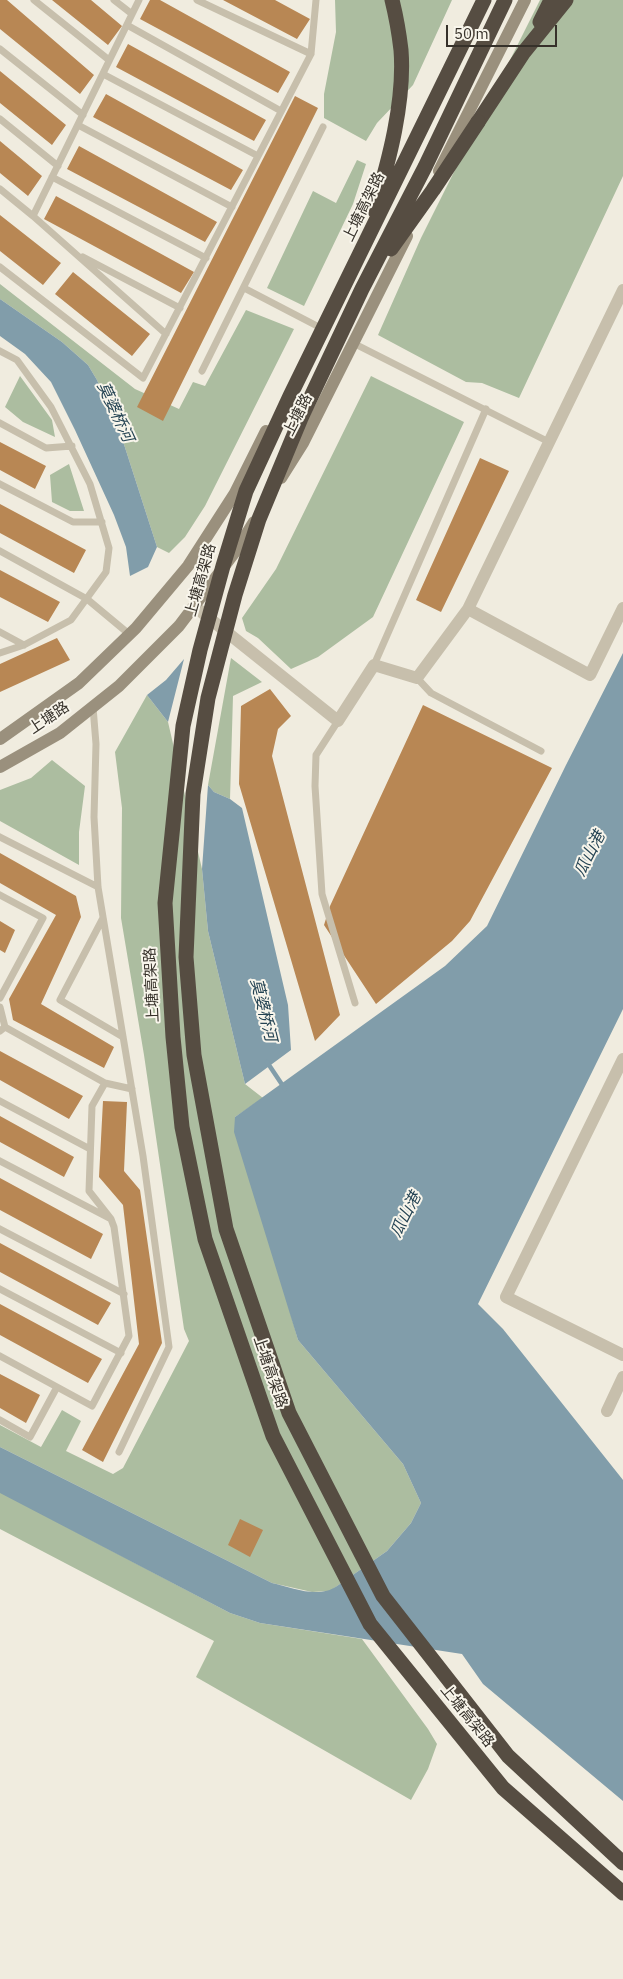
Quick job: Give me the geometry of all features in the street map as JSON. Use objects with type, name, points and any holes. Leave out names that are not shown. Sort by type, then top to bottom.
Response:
[{"type":"highway","points":[[358,258],[388,160],[400,94],[401,51],[392,0]]},
{"type":"highway","name":"上塘高架路","points":[[483,0],[290,396],[246,491],[200,650],[182,726],[165,903],[173,1037],[182,1127],[205,1239],[273,1436],[370,1624],[503,1788],[623,1893]]},
{"type":"highway","name":"上塘高架路","points":[[505,0],[425,166],[362,289],[301,418],[259,519],[234,595],[208,698],[193,794],[186,958],[194,1055],[226,1229],[288,1413],[383,1596],[508,1756],[623,1863]]},
{"type":"highway","points":[[524,52],[551,0]]},
{"type":"highway","points":[[362,289],[433,190],[524,52],[566,0]]},
{"type":"main road","name":"上塘路","points":[[0,739],[79,683],[129,634],[188,566],[235,493],[483,0]]},
{"type":"main road","name":"上塘路","points":[[0,767],[60,733],[119,686],[179,626],[238,548],[303,443],[525,0]]},
{"type":"street","points":[[194,606],[338,722],[374,665],[417,678],[468,609],[623,290]]},
{"type":"street","points":[[468,609],[590,675],[623,608]]},
{"type":"street","points":[[623,1059],[619,1080],[506,1297],[623,1355]]},
{"type":"street","points":[[607,1411],[623,1377]]},
{"type":"lane","points":[[34,0],[109,60]]},
{"type":"lane","points":[[114,0],[132,14]]},
{"type":"lane","points":[[33,216],[139,0]]},
{"type":"lane","points":[[197,0],[311,54]]},
{"type":"lane","points":[[0,267],[144,378],[311,54],[315,1]]},
{"type":"lane","points":[[126,25],[282,111]]},
{"type":"lane","points":[[0,49],[82,115]]},
{"type":"lane","points":[[103,74],[258,156]]},
{"type":"lane","points":[[0,119],[58,166]]},
{"type":"lane","points":[[78,125],[232,207]]},
{"type":"lane","points":[[202,371],[323,127]]},
{"type":"lane","points":[[52,177],[206,258]]},
{"type":"lane","points":[[0,189],[166,334]]},
{"type":"lane","points":[[73,252],[180,308]]},
{"type":"lane","points":[[244,288],[319,327]]},
{"type":"lane","points":[[353,343],[549,442]]},
{"type":"lane","points":[[0,351],[17,360],[31,376],[51,407],[90,484],[109,548],[106,572],[71,620],[24,645],[0,653]]},
{"type":"lane","points":[[374,665],[486,409]]},
{"type":"lane","points":[[0,423],[46,448],[72,446]]},
{"type":"lane","points":[[0,484],[73,522],[102,522]]},
{"type":"lane","points":[[0,551],[87,599],[129,634]]},
{"type":"lane","points":[[0,632],[24,645]]},
{"type":"lane","points":[[417,678],[431,693],[541,751]]},
{"type":"lane","points":[[93,706],[96,744],[94,817],[98,887],[132,1088],[169,1347],[119,1452]]},
{"type":"lane","points":[[338,722],[316,755],[315,786],[322,894],[355,1003]]},
{"type":"lane","points":[[0,837],[98,887]]},
{"type":"lane","points":[[0,895],[43,918],[0,998]]},
{"type":"lane","points":[[103,918],[60,1000],[123,1037]]},
{"type":"lane","points":[[0,1007],[2,1028],[105,1083],[132,1088]]},
{"type":"lane","points":[[0,1356],[92,1406],[130,1336],[114,1227],[111,1219],[89,1192],[92,1106],[105,1083]]},
{"type":"lane","points":[[0,1101],[90,1150]]},
{"type":"lane","points":[[0,1161],[111,1219]]},
{"type":"lane","points":[[0,1229],[124,1294]]},
{"type":"lane","points":[[0,1289],[121,1353]]},
{"type":"lane","points":[[0,1420],[30,1437],[57,1387]]},
{"type":"green space","points":[[335,0],[452,0],[413,85],[377,123],[366,141],[324,118],[324,94],[336,32]]},
{"type":"green space","points":[[540,0],[623,0],[623,176],[519,398],[482,383],[466,382],[378,335],[421,238]]},
{"type":"green space","points":[[357,160],[366,164],[353,204],[304,306],[267,288],[313,191],[336,203]]},
{"type":"green space","points":[[0,284],[135,389],[179,409],[193,382],[205,386],[246,310],[294,329],[205,506],[185,537],[169,553],[157,547],[120,432],[97,380],[88,365],[62,342],[0,299]]},
{"type":"green space","points":[[20,376],[52,420],[55,437],[23,422],[5,407]]},
{"type":"green space","points":[[371,376],[464,422],[373,617],[318,657],[291,669],[258,638],[246,631],[242,618],[276,569]]},
{"type":"green space","points":[[69,464],[84,511],[70,511],[52,502],[50,475]]},
{"type":"green space","points":[[231,658],[262,682],[233,696],[230,799],[214,792],[208,785]]},
{"type":"green space","points":[[147,695],[168,722],[202,869],[208,931],[245,1084],[263,1098],[235,1117],[298,1340],[403,1464],[421,1503],[411,1523],[387,1551],[330,1591],[312,1592],[272,1583],[0,1447],[0,1425],[41,1447],[62,1410],[81,1421],[66,1451],[113,1474],[123,1468],[189,1341],[184,1329],[144,1055],[121,918],[122,808],[115,752]]},
{"type":"green space","points":[[52,760],[85,786],[79,832],[79,865],[0,821],[0,790],[31,778]]},
{"type":"green space","points":[[0,1492],[230,1613],[260,1623],[362,1639],[437,1744],[428,1769],[411,1800],[196,1677],[214,1641],[0,1529]]},
{"type":"water","points":[[0,299],[62,342],[88,365],[97,380],[120,432],[157,547],[148,567],[130,576],[126,547],[114,515],[51,382],[25,354],[0,336]]},
{"type":"water","name":"瓜山港","points":[[623,653],[623,1009],[478,1304],[503,1329],[623,1480],[623,1801],[483,1684],[462,1654],[260,1623],[230,1613],[0,1493],[0,1447],[272,1583],[297,1590],[322,1592],[337,1586],[387,1551],[411,1523],[421,1503],[403,1464],[298,1340],[234,1132],[235,1117],[445,966],[487,926]]},
{"type":"water","points":[[184,659],[168,722],[147,695],[166,680]]},
{"type":"water","points":[[208,785],[214,792],[230,799],[242,808],[288,1005],[291,1050],[245,1084],[208,931],[202,869]]},
{"type":"building","points":[[0,0],[7,0],[94,75],[80,94],[0,29]]},
{"type":"building","points":[[52,0],[91,0],[122,26],[108,45]]},
{"type":"building","points":[[150,0],[160,0],[290,72],[278,93],[140,19]]},
{"type":"building","points":[[223,0],[275,0],[310,19],[297,39]]},
{"type":"building","points":[[128,44],[266,120],[254,141],[116,67]]},
{"type":"building","points":[[0,71],[66,125],[52,145],[0,103]]},
{"type":"building","points":[[106,94],[243,170],[231,190],[93,117]]},
{"type":"building","points":[[295,96],[318,108],[163,421],[137,407]]},
{"type":"building","points":[[0,141],[42,176],[28,196],[0,173]]},
{"type":"building","points":[[79,146],[217,222],[205,242],[67,169]]},
{"type":"building","points":[[56,196],[194,272],[181,293],[44,219]]},
{"type":"building","points":[[0,215],[61,263],[43,285],[0,251]]},
{"type":"building","points":[[73,272],[150,334],[132,356],[55,294]]},
{"type":"building","points":[[0,442],[46,466],[35,489],[0,470]]},
{"type":"building","points":[[480,458],[509,471],[441,612],[416,600]]},
{"type":"building","points":[[0,504],[86,550],[74,573],[0,533]]},
{"type":"building","points":[[0,570],[60,602],[48,622],[0,597]]},
{"type":"building","points":[[57,638],[70,660],[0,692],[0,664]]},
{"type":"building","points":[[270,689],[291,716],[278,729],[272,756],[340,1015],[315,1041],[239,784],[241,706]]},
{"type":"building","points":[[423,705],[552,768],[470,921],[452,941],[376,1004],[324,925],[330,906]]},
{"type":"building","points":[[0,853],[76,896],[81,917],[41,1004],[114,1047],[104,1068],[13,1020],[9,999],[56,915],[0,883]]},
{"type":"building","points":[[0,921],[15,930],[5,953],[0,950]]},
{"type":"building","points":[[0,1051],[83,1096],[69,1119],[0,1080]]},
{"type":"building","points":[[103,1101],[127,1102],[124,1171],[140,1190],[162,1343],[103,1462],[82,1450],[139,1344],[123,1205],[99,1177]]},
{"type":"building","points":[[0,1116],[74,1157],[64,1177],[0,1142]]},
{"type":"building","points":[[0,1178],[103,1234],[91,1259],[0,1210]]},
{"type":"building","points":[[0,1243],[111,1303],[98,1325],[0,1272]]},
{"type":"building","points":[[0,1304],[102,1359],[88,1383],[0,1335]]},
{"type":"building","points":[[0,1374],[40,1395],[26,1423],[0,1408]]},
{"type":"building","points":[[240,1519],[263,1530],[250,1557],[228,1545]]},
{"type":"waterway","name":"莫婆桥河","points":[[267,1062],[285,1089]]}]
